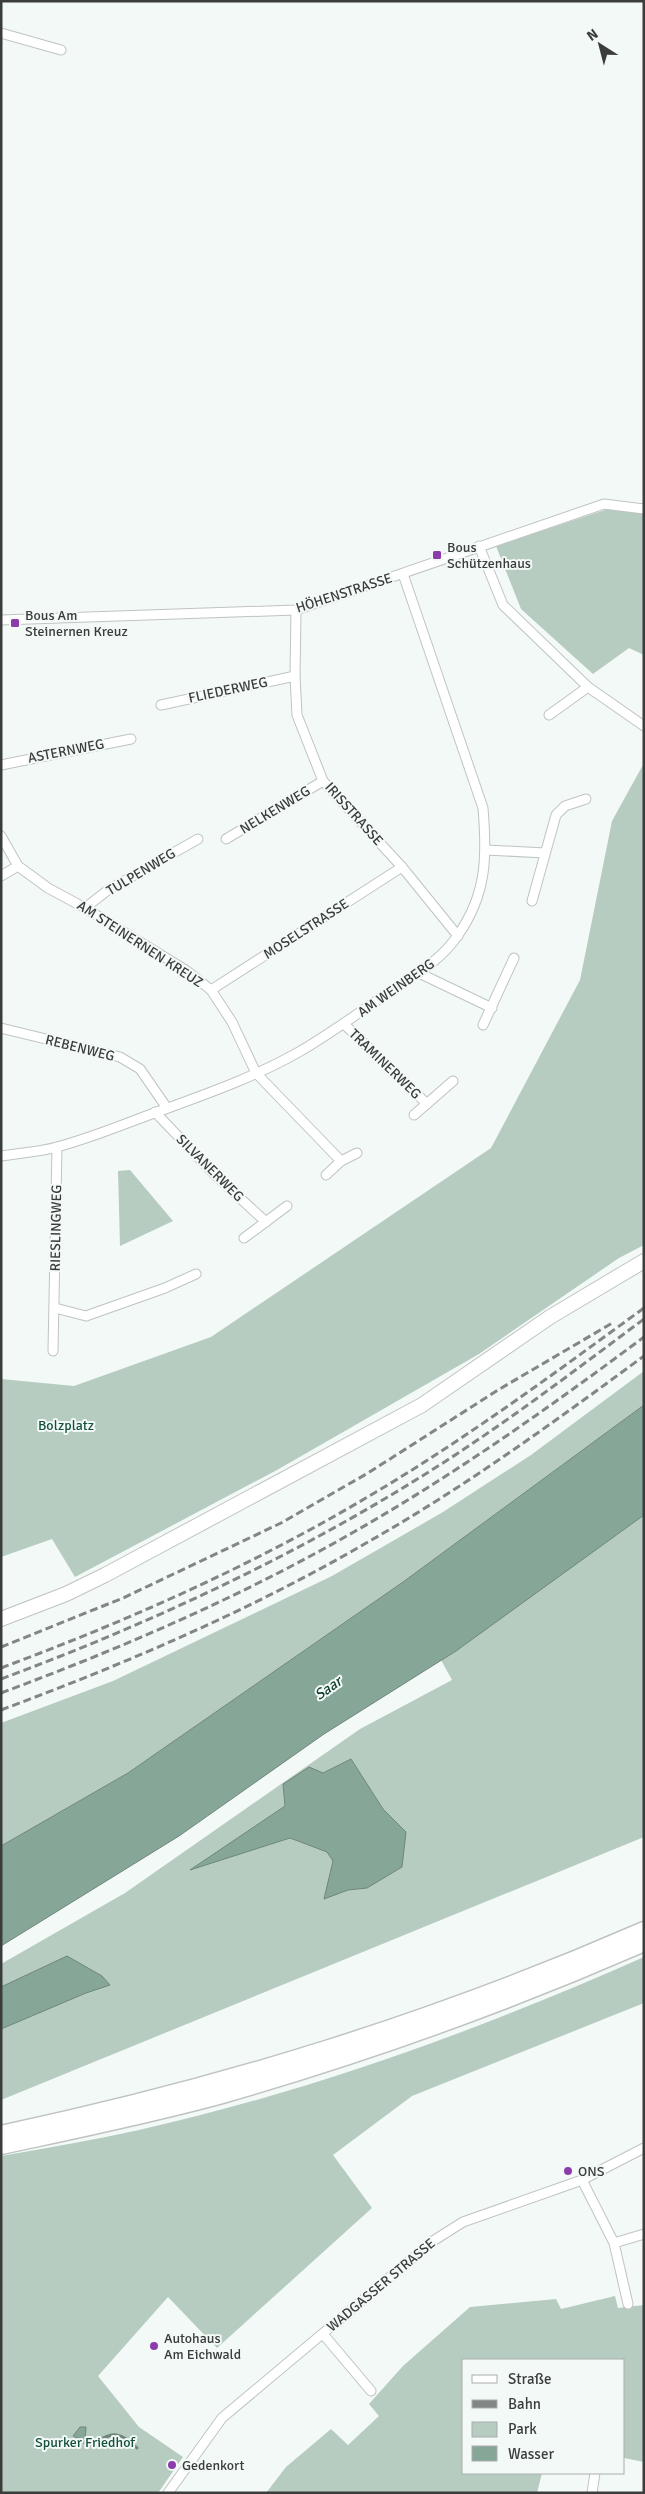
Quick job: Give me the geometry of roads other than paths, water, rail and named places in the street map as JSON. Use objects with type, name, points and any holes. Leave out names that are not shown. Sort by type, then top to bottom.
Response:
[{"type":"highway","points":[[1,2134],[163,2097],[316,2054],[477,1998],[644,1930]]},
{"type":"highway","points":[[1,2146],[220,2095],[327,2063],[434,2027],[644,1943]]},
{"type":"main road","points":[[1,1619],[66,1594],[422,1404],[550,1317],[644,1261]]},
{"type":"street","points":[[1,33],[61,50]]},
{"type":"street","name":"HÖHENSTRASSE","points":[[1,620],[296,610],[604,504],[644,509]]},
{"type":"street","points":[[479,546],[503,605],[588,687],[644,726]]},
{"type":"street","name":"AM WEINBERG","points":[[1,1156],[57,1147],[167,1108],[256,1073],[297,1053],[344,1024],[419,973],[441,956],[458,936],[476,904],[486,850],[483,808],[403,574]]},
{"type":"street","name":"IRISSTRASSE","points":[[296,610],[295,676],[297,715],[323,781],[402,867],[458,936]]},
{"type":"street","name":"FLIEDERWEG","points":[[161,704],[295,676]]},
{"type":"street","points":[[549,715],[588,687]]},
{"type":"street","name":"ASTERNWEG","points":[[1,765],[131,739]]},
{"type":"street","name":"NELKENWEG","points":[[226,839],[323,781]]},
{"type":"street","points":[[532,901],[556,814],[565,806],[586,799]]},
{"type":"street","name":"AM STEINERNEN KREUZ","points":[[1,836],[18,866],[48,888],[86,908],[187,971],[210,990],[232,1022],[256,1073],[341,1160]]},
{"type":"street","name":"TULPENWEG","points":[[86,908],[108,890],[198,839]]},
{"type":"street","points":[[486,850],[544,853]]},
{"type":"street","points":[[1,876],[18,866]]},
{"type":"street","name":"MOSELSTRASSE","points":[[210,990],[402,867]]},
{"type":"street","points":[[483,1024],[514,958]]},
{"type":"street","points":[[419,973],[492,1008]]},
{"type":"street","name":"TRAMINERWEG","points":[[344,1024],[427,1104]]},
{"type":"street","name":"REBENWEG","points":[[1,1028],[120,1058],[140,1069],[167,1108]]},
{"type":"street","name":"TRAMINERWEG","points":[[414,1115],[453,1081]]},
{"type":"street","name":"SILVANERWEG","points":[[155,1112],[215,1175],[266,1222]]},
{"type":"street","name":"RIESLINGWEG","points":[[52,1351],[55,1308],[57,1147]]},
{"type":"street","points":[[326,1175],[341,1160],[357,1154]]},
{"type":"street","points":[[244,1238],[287,1206]]},
{"type":"street","points":[[55,1308],[86,1316],[165,1288],[196,1274]]},
{"type":"street","name":"WADGASSER STRASSE","points":[[168,2493],[222,2418],[433,2241],[463,2222],[582,2180],[644,2148]]},
{"type":"street","points":[[582,2180],[614,2243],[628,2304]]},
{"type":"street","points":[[614,2243],[644,2234]]},
{"type":"street","points":[[323,2334],[371,2391]]},
{"type":"street","points":[[592,2493],[595,2474]]},
{"type":"water","name":"Saar","points":[[644,1405],[644,1515],[456,1651],[324,1734],[179,1836],[1,1946],[1,1846],[128,1773],[403,1582]]},
{"type":"water","points":[[351,1759],[383,1809],[406,1832],[402,1867],[367,1888],[348,1890],[324,1899],[333,1861],[327,1852],[290,1838],[190,1870],[285,1806],[283,1784],[309,1767],[323,1773]]},
{"type":"water","points":[[67,1956],[102,1976],[110,1985],[86,1993],[1,2029],[1,1987]]},
{"type":"water","points":[[80,2427],[86,2427],[85,2441],[73,2436]]},
{"type":"waterway","points":[[83,2441],[87,2445],[108,2436],[118,2435],[130,2441],[137,2448]]},
{"type":"railway","points":[[1,1668],[98,1630],[193,1589],[331,1518],[445,1449],[545,1380],[644,1308]]},
{"type":"railway","points":[[1,1679],[109,1636],[215,1589],[369,1508],[477,1441],[644,1319]]},
{"type":"railway","points":[[1,1647],[123,1598],[281,1523],[368,1473],[498,1390],[614,1322]]},
{"type":"railway","points":[[1,1693],[91,1658],[224,1600],[352,1533],[427,1488],[501,1440],[644,1337]]},
{"type":"railway","points":[[1,1710],[188,1634],[324,1567],[404,1521],[474,1476],[644,1356]]},
{"type":"place","name":"Bous Schützenhaus","points":[[437,555]]},
{"type":"place","name":"Bous Am Steinernen Kreuz","points":[[15,623]]},
{"type":"place","name":"ONS","points":[[568,2171]]},
{"type":"place","name":"Autohaus Am Eichwald","points":[[154,2346]]},
{"type":"place","name":"Gedenkort","points":[[172,2465]]},
{"type":"park label","name":"Bolzplatz","points":[[66,1425]]},
{"type":"park label","name":"Spurker Friedhof","points":[[85,2442]]}]
